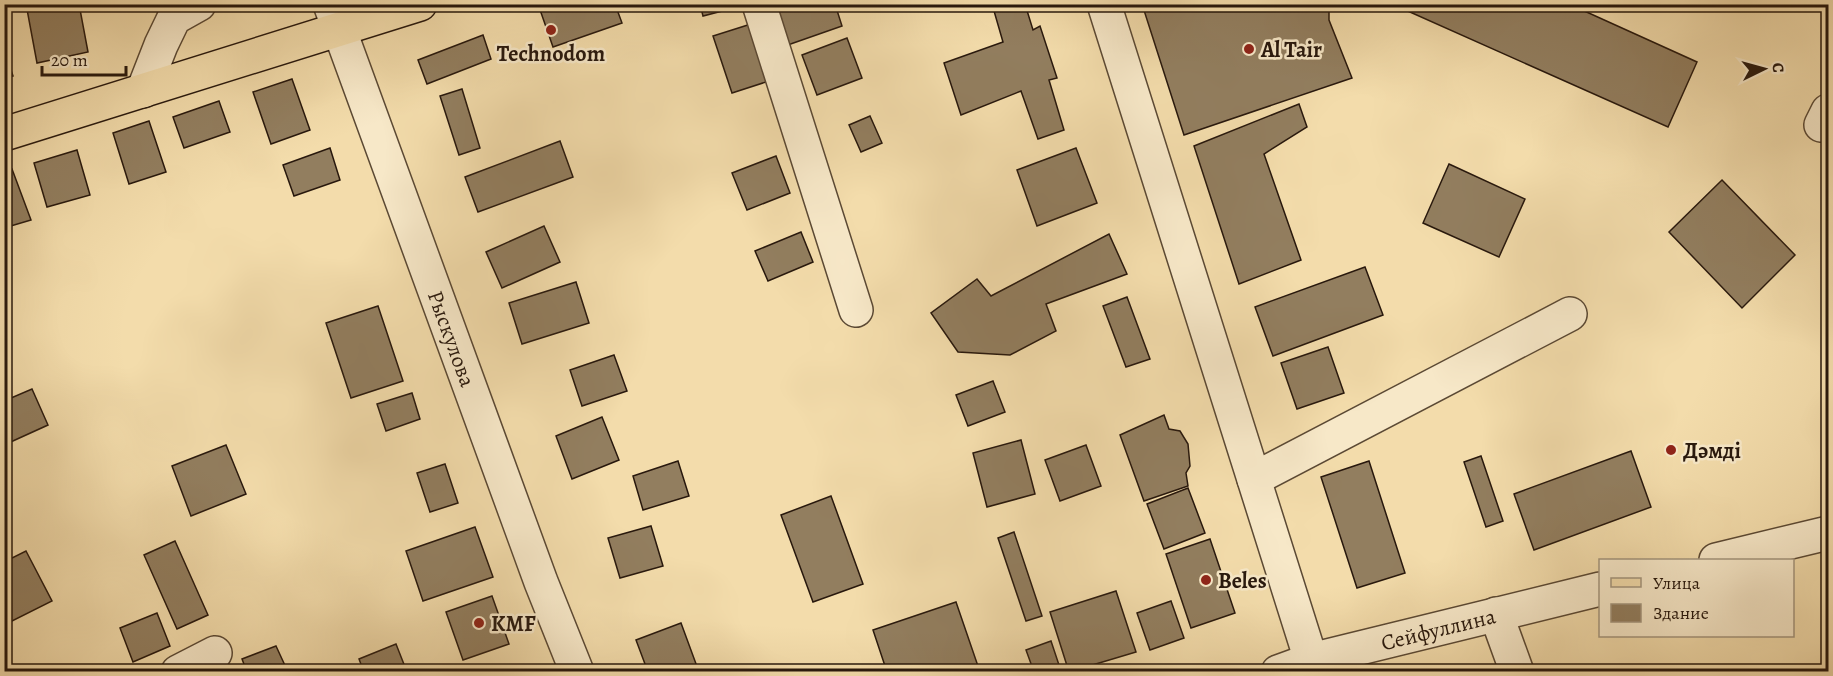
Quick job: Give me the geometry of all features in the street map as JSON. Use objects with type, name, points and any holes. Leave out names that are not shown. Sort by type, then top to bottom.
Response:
[{"type":"main road","points":[[4,134],[143,91],[336,17],[420,4]]},
{"type":"street","points":[[143,91],[174,18],[199,4]]},
{"type":"street","points":[[759,4],[856,310]]},
{"type":"street","points":[[1104,4],[1311,660]]},
{"type":"street","name":"Рыскулова","points":[[336,17],[540,582],[577,672]]},
{"type":"street","points":[[1254,479],[1570,314]]},
{"type":"street","points":[[1724,559],[1828,533]]},
{"type":"street","name":"Сейфуллина","points":[[1278,672],[1311,660],[1599,589]]},
{"type":"street","points":[[1496,614],[1517,672]]},
{"type":"street","points":[[178,672],[215,653]]},
{"type":"building","points":[[26,4],[79,4],[88,52],[37,63]]},
{"type":"building","points":[[538,4],[615,4],[622,23],[553,47]]},
{"type":"building","points":[[700,4],[744,4],[745,5],[703,16]]},
{"type":"building","points":[[767,4],[835,4],[842,26],[782,47]]},
{"type":"building","points":[[992,4],[1025,4],[1033,30],[1040,26],[1057,78],[1049,80],[1064,130],[1038,139],[1021,91],[961,115],[944,63],[1003,42]]},
{"type":"building","name":"Al Tair","points":[[1142,4],[1329,4],[1329,20],[1352,78],[1184,135]]},
{"type":"building","points":[[1392,4],[1569,4],[1697,62],[1668,127]]},
{"type":"building","points":[[751,24],[769,81],[732,93],[713,36]]},
{"type":"building","points":[[483,35],[491,59],[427,84],[418,60]]},
{"type":"building","points":[[847,38],[862,78],[817,95],[802,55]]},
{"type":"building","points":[[4,50],[13,76],[4,78]]},
{"type":"building","points":[[292,79],[310,130],[271,144],[253,92]]},
{"type":"building","points":[[462,89],[480,148],[459,155],[440,96]]},
{"type":"building","points":[[219,101],[230,132],[184,148],[173,117]]},
{"type":"building","points":[[1299,104],[1307,127],[1264,154],[1301,260],[1239,284],[1194,146]]},
{"type":"building","points":[[870,116],[882,143],[861,152],[849,125]]},
{"type":"building","points":[[149,121],[166,172],[129,184],[113,133]]},
{"type":"building","points":[[560,141],[573,177],[478,212],[465,177]]},
{"type":"building","points":[[330,148],[340,180],[294,196],[283,165]]},
{"type":"building","points":[[1076,148],[1097,203],[1037,226],[1017,170]]},
{"type":"building","points":[[77,150],[90,195],[47,207],[34,163]]},
{"type":"building","points":[[776,156],[790,193],[747,210],[732,173]]},
{"type":"building","points":[[1449,164],[1525,199],[1499,257],[1423,223]]},
{"type":"building","points":[[12,169],[31,220],[4,228],[4,172]]},
{"type":"building","points":[[1722,180],[1795,255],[1742,308],[1669,232]]},
{"type":"building","points":[[544,226],[560,262],[502,288],[486,252]]},
{"type":"building","points":[[801,232],[813,262],[768,281],[755,251]]},
{"type":"building","points":[[1109,234],[1127,274],[1046,304],[1056,331],[1010,355],[958,352],[931,313],[977,279],[991,296]]},
{"type":"building","points":[[1365,267],[1383,315],[1273,356],[1255,307]]},
{"type":"building","points":[[576,282],[589,323],[522,344],[509,303]]},
{"type":"building","points":[[1127,297],[1150,359],[1126,367],[1103,306]]},
{"type":"building","points":[[378,306],[403,381],[351,398],[326,323]]},
{"type":"building","points":[[1328,347],[1344,393],[1297,409],[1281,363]]},
{"type":"building","points":[[614,355],[627,391],[582,406],[570,370]]},
{"type":"building","points":[[993,381],[1005,412],[968,426],[956,395]]},
{"type":"building","points":[[32,389],[48,425],[4,445],[4,401]]},
{"type":"building","points":[[412,393],[420,419],[386,431],[377,404]]},
{"type":"building","points":[[1164,415],[1169,429],[1180,431],[1188,444],[1190,466],[1186,473],[1188,486],[1144,501],[1120,435]]},
{"type":"building","points":[[602,417],[619,460],[572,479],[556,436]]},
{"type":"building","points":[[1021,440],[1035,494],[987,507],[973,453]]},
{"type":"building","points":[[226,445],[246,494],[191,516],[172,466]]},
{"type":"building","points":[[1086,445],[1101,486],[1060,501],[1045,460]]},
{"type":"building","points":[[1631,451],[1651,507],[1534,550],[1514,494]]},
{"type":"building","points":[[1481,456],[1503,521],[1486,527],[1464,462]]},
{"type":"building","points":[[678,461],[689,496],[643,510],[633,476]]},
{"type":"building","points":[[1369,461],[1405,573],[1357,588],[1321,477]]},
{"type":"building","points":[[445,464],[458,503],[430,512],[417,473]]},
{"type":"building","points":[[1188,488],[1205,533],[1164,549],[1147,504]]},
{"type":"building","points":[[831,496],[863,584],[813,602],[781,515]]},
{"type":"building","points":[[651,526],[663,566],[620,578],[608,538]]},
{"type":"building","points":[[475,527],[493,577],[423,601],[406,551]]},
{"type":"building","points":[[1014,532],[1042,616],[1026,621],[998,538]]},
{"type":"building","points":[[1210,539],[1235,613],[1191,628],[1166,554]]},
{"type":"building","points":[[175,541],[208,615],[177,629],[144,555]]},
{"type":"building","points":[[26,551],[52,601],[4,625],[4,562]]},
{"type":"building","points":[[1116,591],[1136,652],[1069,672],[1050,612]]},
{"type":"building","points":[[492,596],[509,644],[463,660],[446,612]]},
{"type":"building","points":[[1171,601],[1184,638],[1150,650],[1137,613]]},
{"type":"building","points":[[956,602],[980,672],[887,672],[873,630]]},
{"type":"building","points":[[157,613],[170,646],[133,662],[120,628]]},
{"type":"building","points":[[681,623],[699,672],[648,672],[636,640]]},
{"type":"building","points":[[1051,641],[1061,671],[1034,672],[1026,650]]},
{"type":"building","points":[[396,644],[407,672],[364,672],[359,659]]},
{"type":"building","points":[[276,646],[288,672],[247,672],[242,659]]},
{"type":"place","name":"Technodom","points":[[551,30]]},
{"type":"place","name":"Al Tair","points":[[1249,49]]},
{"type":"place","name":"Дәмді","points":[[1671,450]]},
{"type":"place","name":"Beles","points":[[1206,580]]},
{"type":"place","name":"KMF","points":[[479,623]]}]
